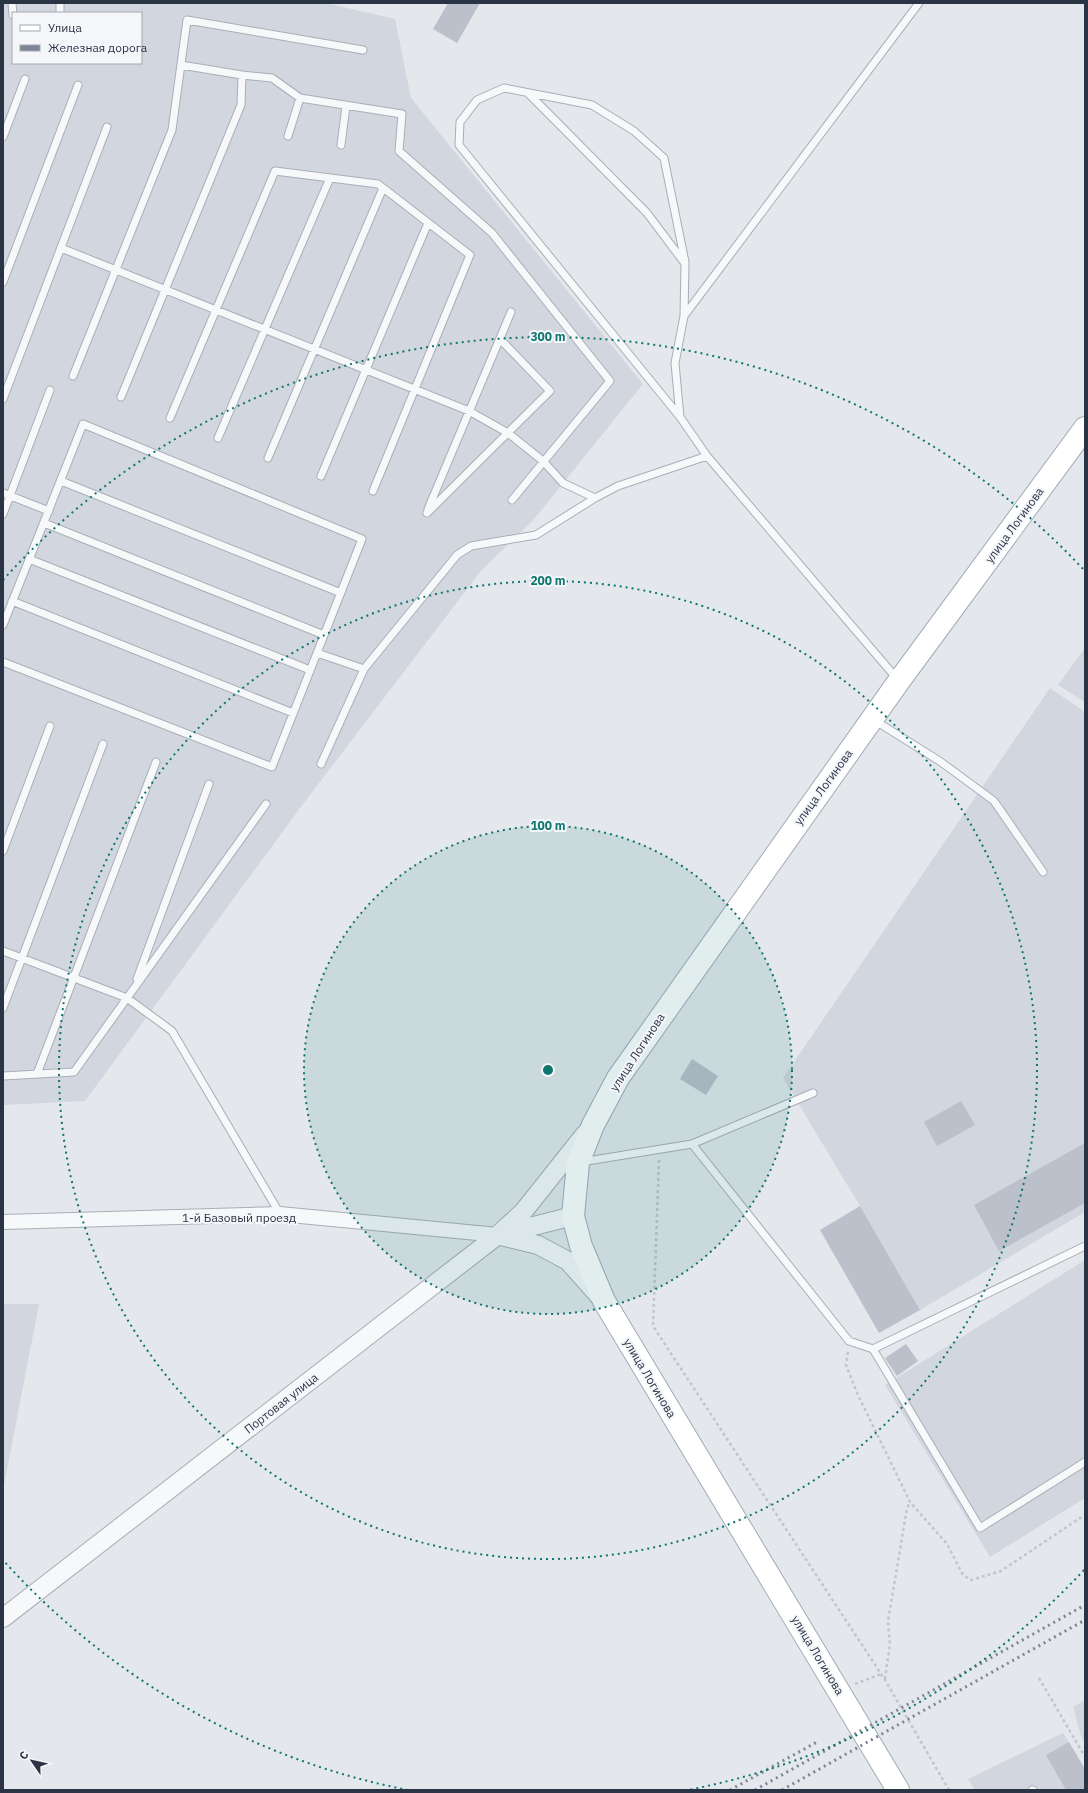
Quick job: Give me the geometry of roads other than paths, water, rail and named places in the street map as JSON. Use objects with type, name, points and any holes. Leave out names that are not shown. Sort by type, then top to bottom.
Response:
[{"type":"main road","name":"улица Логинова","points":[[898,1790],[604,1301],[581,1246],[573,1216],[578,1163],[593,1124],[618,1078],[899,681],[1085,428]]},
{"type":"street","points":[[498,1235],[522,1212],[593,1124]]},
{"type":"street","name":"1-й Базовый проезд","points":[[3,1222],[280,1214],[498,1235]]},
{"type":"street","name":"Портовая улица","points":[[3,1618],[498,1235],[573,1216]]},
{"type":"street","points":[[498,1235],[538,1245],[568,1261],[604,1301]]},
{"type":"lane","points":[[684,316],[919,3]]},
{"type":"lane","points":[[73,376],[172,130],[187,20],[364,50]]},
{"type":"lane","points":[[181,64],[242,75],[272,78],[300,98],[402,114],[399,150],[492,233],[610,381],[512,500]]},
{"type":"lane","points":[[121,397],[241,105],[242,75]]},
{"type":"lane","points":[[3,137],[24,79]]},
{"type":"lane","points":[[3,282],[78,85]]},
{"type":"lane","points":[[680,417],[675,363],[684,316],[685,262],[664,158],[634,131],[592,105],[504,88],[477,100],[460,122],[459,144],[680,417],[707,456],[899,681]]},
{"type":"lane","points":[[528,93],[647,213],[685,262]]},
{"type":"lane","points":[[288,136],[300,98]]},
{"type":"lane","points":[[341,145],[346,106]]},
{"type":"lane","points":[[3,399],[106,127]]},
{"type":"lane","points":[[170,418],[275,171],[378,184],[470,255],[373,491]]},
{"type":"lane","points":[[218,438],[330,178]]},
{"type":"lane","points":[[268,458],[383,188]]},
{"type":"lane","points":[[321,476],[428,223]]},
{"type":"lane","points":[[60,248],[469,411],[508,433],[543,461],[563,483],[594,498]]},
{"type":"lane","points":[[500,339],[550,391],[427,513],[511,312]]},
{"type":"lane","points":[[3,514],[6,494],[50,390]]},
{"type":"lane","points":[[3,625],[83,424],[362,539],[272,766],[3,662]]},
{"type":"lane","points":[[321,764],[364,669],[457,555],[471,546],[536,534],[594,498],[618,486],[707,456]]},
{"type":"lane","points":[[61,481],[341,593]]},
{"type":"lane","points":[[6,494],[49,511]]},
{"type":"lane","points":[[44,523],[324,635]]},
{"type":"lane","points":[[29,559],[310,670]]},
{"type":"lane","points":[[12,601],[293,713]]},
{"type":"lane","points":[[317,653],[364,669]]},
{"type":"lane","points":[[872,719],[941,762],[994,801],[1043,872]]},
{"type":"lane","points":[[3,851],[50,726]]},
{"type":"lane","points":[[3,1008],[103,744]]},
{"type":"lane","points":[[37,1074],[156,762]]},
{"type":"lane","points":[[134,987],[209,784]]},
{"type":"lane","points":[[3,1076],[74,1072],[266,804]]},
{"type":"lane","points":[[3,951],[127,998],[172,1031],[280,1214]]},
{"type":"lane","points":[[578,1163],[692,1144],[813,1093]]},
{"type":"lane","points":[[692,1144],[849,1341],[873,1349],[980,1528],[1085,1462]]},
{"type":"lane","points":[[873,1349],[1085,1246]]},
{"type":"railway","points":[[755,1790],[1085,1605]]},
{"type":"railway","points":[[782,1790],[1085,1620]]},
{"type":"railway","points":[[730,1790],[817,1742]]}]
